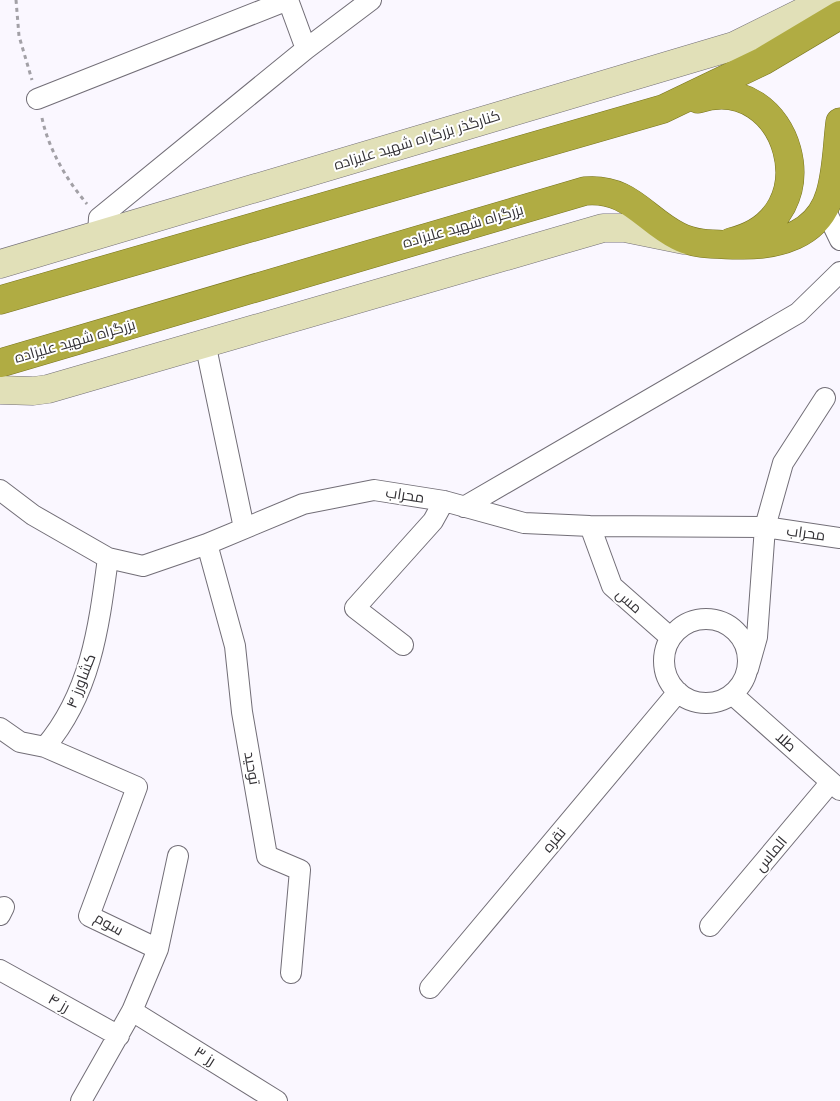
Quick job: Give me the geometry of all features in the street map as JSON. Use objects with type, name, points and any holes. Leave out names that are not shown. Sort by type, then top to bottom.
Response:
[{"type":"highway","points":[[663,109],[763,61],[840,16]]},
{"type":"highway","points":[[0,300],[708,96],[732,97],[760,110],[773,122],[783,137],[789,154],[790,173],[787,191],[780,207],[769,222],[754,233],[737,240],[708,243]]},
{"type":"highway","name":"بزرگراه شهید علیزاده","points":[[0,363],[581,191],[597,190],[620,196],[674,234],[708,243],[763,245],[787,240],[812,223],[824,207],[832,186],[840,122]]},
{"type":"main road","name":"کنارگذر بزرگراه شهید علیزاده","points":[[0,264],[734,46],[827,0]]},
{"type":"main road","points":[[0,390],[33,391],[48,388],[603,228],[625,228],[708,243]]},
{"type":"street","points":[[37,99],[288,0],[306,49]]},
{"type":"street","points":[[98,234],[99,218],[306,49],[371,0]]},
{"type":"street","points":[[824,207],[840,240]]},
{"type":"street","points":[[464,507],[798,312],[840,272]]},
{"type":"street","points":[[207,352],[244,528]]},
{"type":"street","points":[[748,669],[748,654],[744,641],[735,629],[722,621],[711,618],[688,623],[671,638],[665,652],[665,666],[669,680],[678,692],[699,702],[722,700],[732,694],[742,683],[748,669],[757,637],[765,527],[783,463],[825,398]]},
{"type":"street","name":"محراب","points":[[0,490],[33,516],[108,558],[143,566],[207,544],[303,504],[374,490],[444,501],[524,523],[590,526],[765,527],[838,535]]},
{"type":"street","points":[[403,646],[355,608],[433,521],[444,501]]},
{"type":"street","name":"مس","points":[[590,526],[612,586],[671,638]]},
{"type":"street","name":"توحید","points":[[207,544],[235,646],[242,712],[267,856],[300,870],[290,972]]},
{"type":"street","name":"کشاورز ۴","points":[[45,748],[62,727],[75,701],[97,640],[108,558]]},
{"type":"street","name":"نقره","points":[[430,988],[678,692]]},
{"type":"street","name":"طلا","points":[[732,694],[836,786]]},
{"type":"street","points":[[0,728],[20,742],[45,748]]},
{"type":"street","name":"سوم","points":[[45,748],[137,787],[89,916],[158,949]]},
{"type":"street","name":"الماس","points":[[710,926],[836,786]]},
{"type":"street","points":[[81,1101],[132,1011],[158,949],[178,856]]},
{"type":"street","name":"رز ۴","points":[[0,970],[118,1036]]},
{"type":"street","name":"رز ۳","points":[[132,1011],[277,1101]]}]
